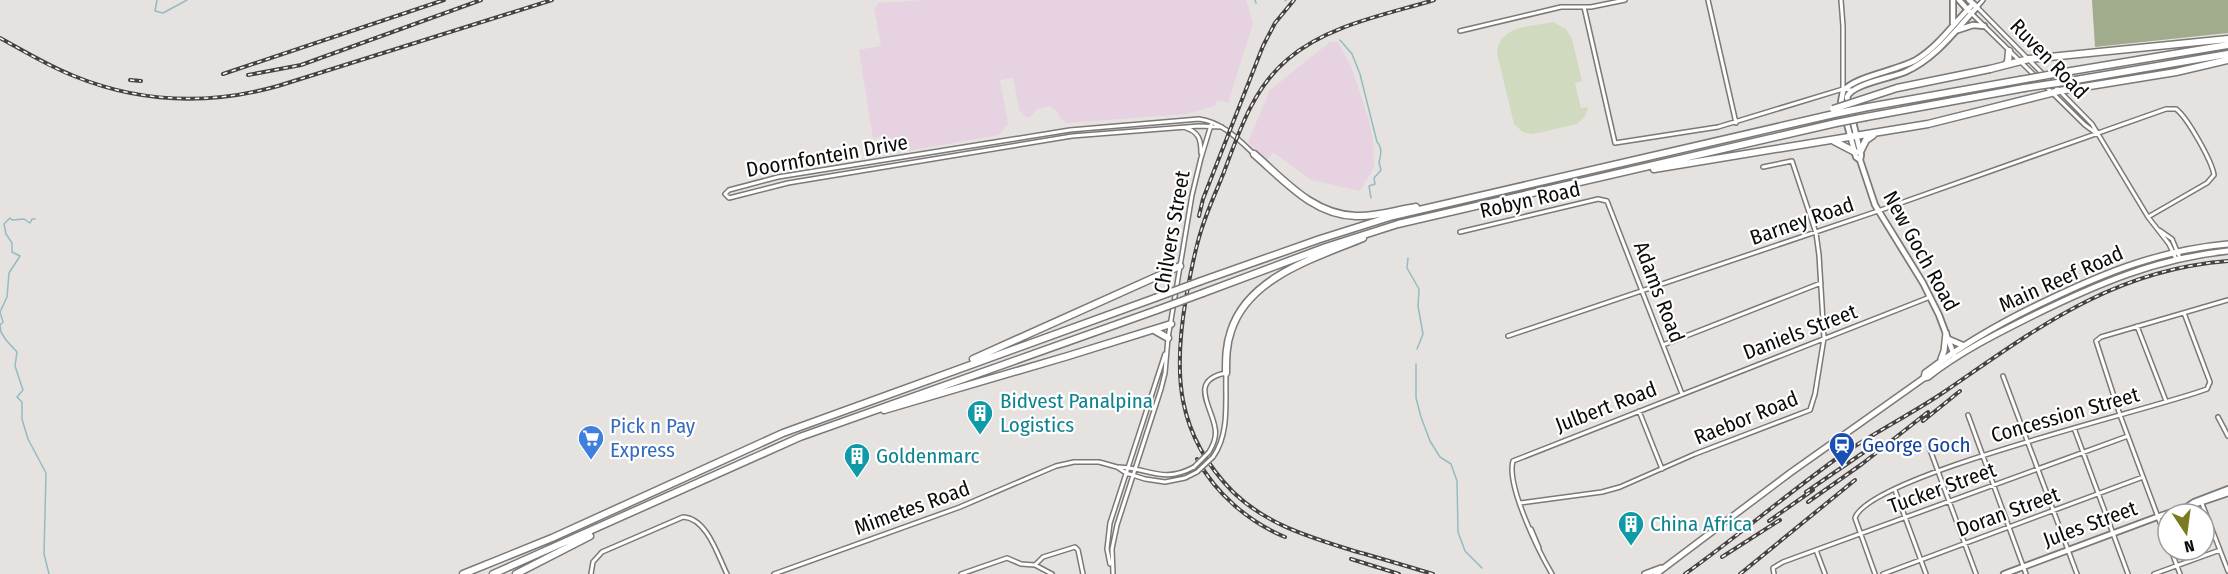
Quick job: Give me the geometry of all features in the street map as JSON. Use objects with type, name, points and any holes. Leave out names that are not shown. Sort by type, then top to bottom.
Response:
[{"type":"highway","points":[[464,574],[530,547],[783,433],[1201,281],[1357,227],[1459,200],[1793,123],[1833,112],[1897,88],[2029,59],[2228,39]]},
{"type":"highway","points":[[1833,112],[2228,45]]},
{"type":"highway","points":[[2001,66],[2008,62],[2009,51]]},
{"type":"highway","points":[[494,574],[766,451],[839,422],[1157,310],[1347,240],[1464,208],[1836,123],[2024,88],[2228,54]]},
{"type":"highway","points":[[1605,177],[1876,133],[1959,117],[2056,92],[2176,72],[2228,60]]},
{"type":"highway","points":[[1833,140],[1857,152],[1866,140],[1876,133]]},
{"type":"highway","points":[[1254,154],[1303,197],[1338,214],[1369,216],[1459,200]]},
{"type":"highway","points":[[1226,373],[1227,344],[1231,331],[1244,306],[1260,288],[1298,267],[1368,237],[1464,208]]},
{"type":"highway","points":[[942,374],[1180,266]]},
{"type":"highway","points":[[839,422],[1171,324]]},
{"type":"highway","points":[[1154,330],[1168,338]]},
{"type":"highway","points":[[516,574],[649,505]]},
{"type":"main road","points":[[1851,90],[1905,72],[1938,50],[1954,28],[1953,0]]},
{"type":"main road","points":[[1959,0],[1969,11]]},
{"type":"main road","points":[[1844,89],[1853,83],[1895,69],[1918,58],[1954,28],[1974,3]]},
{"type":"main road","points":[[1954,28],[1970,25],[1984,26]]},
{"type":"main road","name":"New Goch Road","points":[[1844,89],[1841,102],[1853,137]]},
{"type":"main road","name":"New Goch Road","points":[[1851,90],[1847,94],[1846,102],[1853,137],[1878,212],[1930,297],[1954,354]]},
{"type":"main road","name":"Main Reef Road","points":[[1656,574],[1790,473],[1928,377],[1962,345],[2093,279],[2176,251],[2228,244]]},
{"type":"main road","name":"Main Reef Road","points":[[1924,378],[1925,373],[1954,354],[2094,286],[2142,268],[2178,258],[2228,251]]},
{"type":"main road","points":[[1938,363],[1944,351],[1947,336],[1962,345]]},
{"type":"main road","name":"Jules Street","points":[[2201,501],[2228,491]]},
{"type":"main road","name":"Jules Street","points":[[2004,574],[2156,517]]},
{"type":"main road","name":"Main Reef Road","points":[[1645,574],[1667,566]]},
{"type":"street","points":[[1460,31],[1561,7],[1601,6],[1626,0]]},
{"type":"street","points":[[1708,0],[1736,123]]},
{"type":"street","points":[[1841,0],[1844,89]]},
{"type":"street","points":[[1974,3],[1983,0]]},
{"type":"street","name":"Ruven Road","points":[[1974,3],[2029,59],[2056,92]]},
{"type":"street","points":[[1584,7],[1615,143],[1736,123],[1844,89],[1851,90]]},
{"type":"street","name":"Ruven Road","points":[[1969,11],[2009,51],[2092,124],[2148,217],[2176,251],[2178,258]]},
{"type":"street","name":"Barney Road","points":[[1508,336],[1878,212],[2173,108],[2179,110],[2186,120],[2210,163],[2214,175],[2207,183],[2148,217]]},
{"type":"street","name":"Doornfontein Drive","points":[[1199,119],[1212,123],[1072,136],[788,183],[738,197],[729,198],[725,194],[729,190],[778,177],[1070,130],[1199,119]]},
{"type":"street","points":[[1212,123],[1222,126],[1254,154]]},
{"type":"street","name":"Chilvers Street","points":[[1113,573],[1111,554],[1113,541],[1161,389],[1180,266],[1201,158],[1212,123]]},
{"type":"street","points":[[1183,127],[1189,128],[1197,135],[1201,143],[1201,158]]},
{"type":"street","name":"Raebor Road","points":[[1520,504],[1611,489],[1810,410],[1815,394],[1824,338],[1816,233],[1792,161],[1763,167]]},
{"type":"street","name":"Robyn Road","points":[[1460,232],[1598,199],[1607,201]]},
{"type":"street","name":"Adams Road","points":[[1607,201],[1682,394]]},
{"type":"street","points":[[1663,345],[1821,283]]},
{"type":"street","name":"Daniels Street","points":[[1682,394],[1930,297]]},
{"type":"street","points":[[2156,514],[2096,344],[2097,339],[2228,300]]},
{"type":"street","name":"Concession Street","points":[[1860,534],[1856,515],[1866,506],[1894,490],[1983,455],[2209,388],[2210,382],[2184,313]]},
{"type":"street","points":[[2137,326],[2166,401]]},
{"type":"street","name":"Chilvers Street","points":[[1113,573],[1108,553],[1108,536],[1126,472],[1166,351]]},
{"type":"street","points":[[1117,467],[1128,467],[1149,474],[1168,476],[1194,467],[1209,452],[1214,441],[1215,429],[1205,401],[1205,391],[1213,378],[1226,373]]},
{"type":"street","name":"Mimetes Road","points":[[774,574],[960,507],[1056,466],[1072,462],[1091,461],[1117,467],[1133,475],[1165,482],[1181,479],[1197,472],[1213,457],[1221,444],[1224,432],[1226,373]]},
{"type":"street","points":[[2003,376],[2077,574]]},
{"type":"street","name":"Julbert Road","points":[[1520,504],[1512,463],[1516,459],[1682,394]]},
{"type":"street","points":[[1639,411],[1662,469]]},
{"type":"street","points":[[1968,415],[2026,574]]},
{"type":"street","points":[[2218,417],[2228,436]]},
{"type":"street","points":[[2074,428],[2128,574]]},
{"type":"street","name":"Tucker Street","points":[[1774,574],[1773,568],[1777,565],[2128,436]]},
{"type":"street","points":[[1929,447],[1976,574]]},
{"type":"street","name":"Doran Street","points":[[1883,574],[2143,477]]},
{"type":"street","points":[[1894,490],[1926,574]]},
{"type":"street","points":[[2201,501],[2228,571]]},
{"type":"street","points":[[1520,504],[1552,574]]},
{"type":"street","points":[[591,574],[591,566],[602,552],[683,517],[694,519],[703,527],[727,574]]},
{"type":"street","points":[[1860,534],[1875,574]]},
{"type":"street","points":[[1035,565],[1041,558],[1075,548],[1078,550],[1083,574]]},
{"type":"street","points":[[2154,574],[2220,549]]},
{"type":"street","points":[[1816,550],[1825,574]]},
{"type":"street","points":[[961,574],[1006,558],[1021,564],[1035,565],[1052,574]]},
{"type":"street","points":[[2176,562],[2180,574]]},
{"type":"shaded area","points":[[926,0],[1246,0],[1253,23],[1228,103],[1217,100],[1215,106],[1186,114],[1067,123],[1050,106],[1037,109],[1029,118],[1023,115],[1020,112],[1013,78],[1000,80],[1008,124],[999,135],[895,153],[886,147],[884,136],[873,138],[859,50],[881,46],[874,7],[877,7],[878,3]]},
{"type":"shaded area","points":[[1330,42],[1338,42],[1352,69],[1369,120],[1374,167],[1360,191],[1311,180],[1273,152],[1267,160],[1248,142],[1270,90]]},
{"type":"green space","points":[[2092,0],[2228,0],[2228,33],[2095,47]]},
{"type":"green space","points":[[1553,22],[1566,29],[1572,39],[1582,81],[1575,83],[1581,108],[1588,107],[1585,116],[1577,124],[1533,134],[1523,132],[1514,124],[1497,53],[1499,44],[1510,32]]},
{"type":"waterway","points":[[157,0],[155,11],[163,13],[187,0]]},
{"type":"waterway","points":[[1340,40],[1352,54],[1360,74],[1381,154],[1379,162],[1381,170],[1374,178],[1375,184],[1369,186],[1371,198]]},
{"type":"waterway","points":[[0,312],[7,297],[9,273],[20,256],[12,252],[12,243],[6,234],[4,224],[10,218],[12,220],[24,219],[30,223],[32,219],[35,219]]},
{"type":"waterway","points":[[1408,258],[1407,268],[1419,289],[1418,306],[1423,334],[1417,349]]},
{"type":"waterway","points":[[0,312],[3,322],[0,325],[1,332]]},
{"type":"waterway","points":[[1,332],[17,352],[15,366],[23,390],[17,397],[22,402],[22,419],[28,439],[46,473],[44,554],[49,574]]},
{"type":"waterway","points":[[1416,364],[1416,398],[1421,417],[1430,441],[1440,457],[1451,464],[1457,481],[1458,532],[1465,551],[1482,568]]},
{"type":"railway","points":[[223,74],[444,0]]},
{"type":"railway","points":[[248,75],[301,65],[481,0]]},
{"type":"railway","points":[[0,38],[55,68],[99,85],[150,96],[201,98],[227,96],[278,86],[552,0]]},
{"type":"railway","points":[[1199,216],[1203,199],[1263,46],[1275,23],[1294,0]]},
{"type":"railway","points":[[1433,574],[1338,546],[1290,529],[1260,513],[1233,492],[1214,470],[1200,448],[1190,425],[1183,402],[1180,352],[1186,298],[1201,231],[1248,111],[1265,83],[1288,59],[1304,47],[1339,29],[1434,0]]},
{"type":"railway","points":[[130,80],[141,81]]},
{"type":"railway","points":[[1685,574],[1840,456],[1931,400],[2044,325],[2077,306],[2148,276],[2186,267],[2228,261]]},
{"type":"railway","points":[[1923,421],[1960,391]]},
{"type":"railway","points":[[1808,502],[1862,464],[1928,412]]},
{"type":"railway","points":[[1806,492],[1873,446]]},
{"type":"railway","points":[[1197,459],[1214,484],[1235,506],[1246,515],[1285,537]]},
{"type":"railway","points":[[1740,574],[1855,480]]},
{"type":"railway","points":[[1769,521],[1813,490]]},
{"type":"railway","points":[[1722,557],[1780,520]]},
{"type":"railway","points":[[1351,559],[1399,574]]},
{"type":"place","name":"Bidvest Panalpina Logistics","points":[[980,436]]},
{"type":"place","name":"Pick n Pay Express","points":[[591,461]]},
{"type":"place","name":"George Goch","points":[[1842,468]]},
{"type":"place","name":"Goldenmarc","points":[[857,479]]},
{"type":"place","name":"China Africa","points":[[1631,547]]}]
